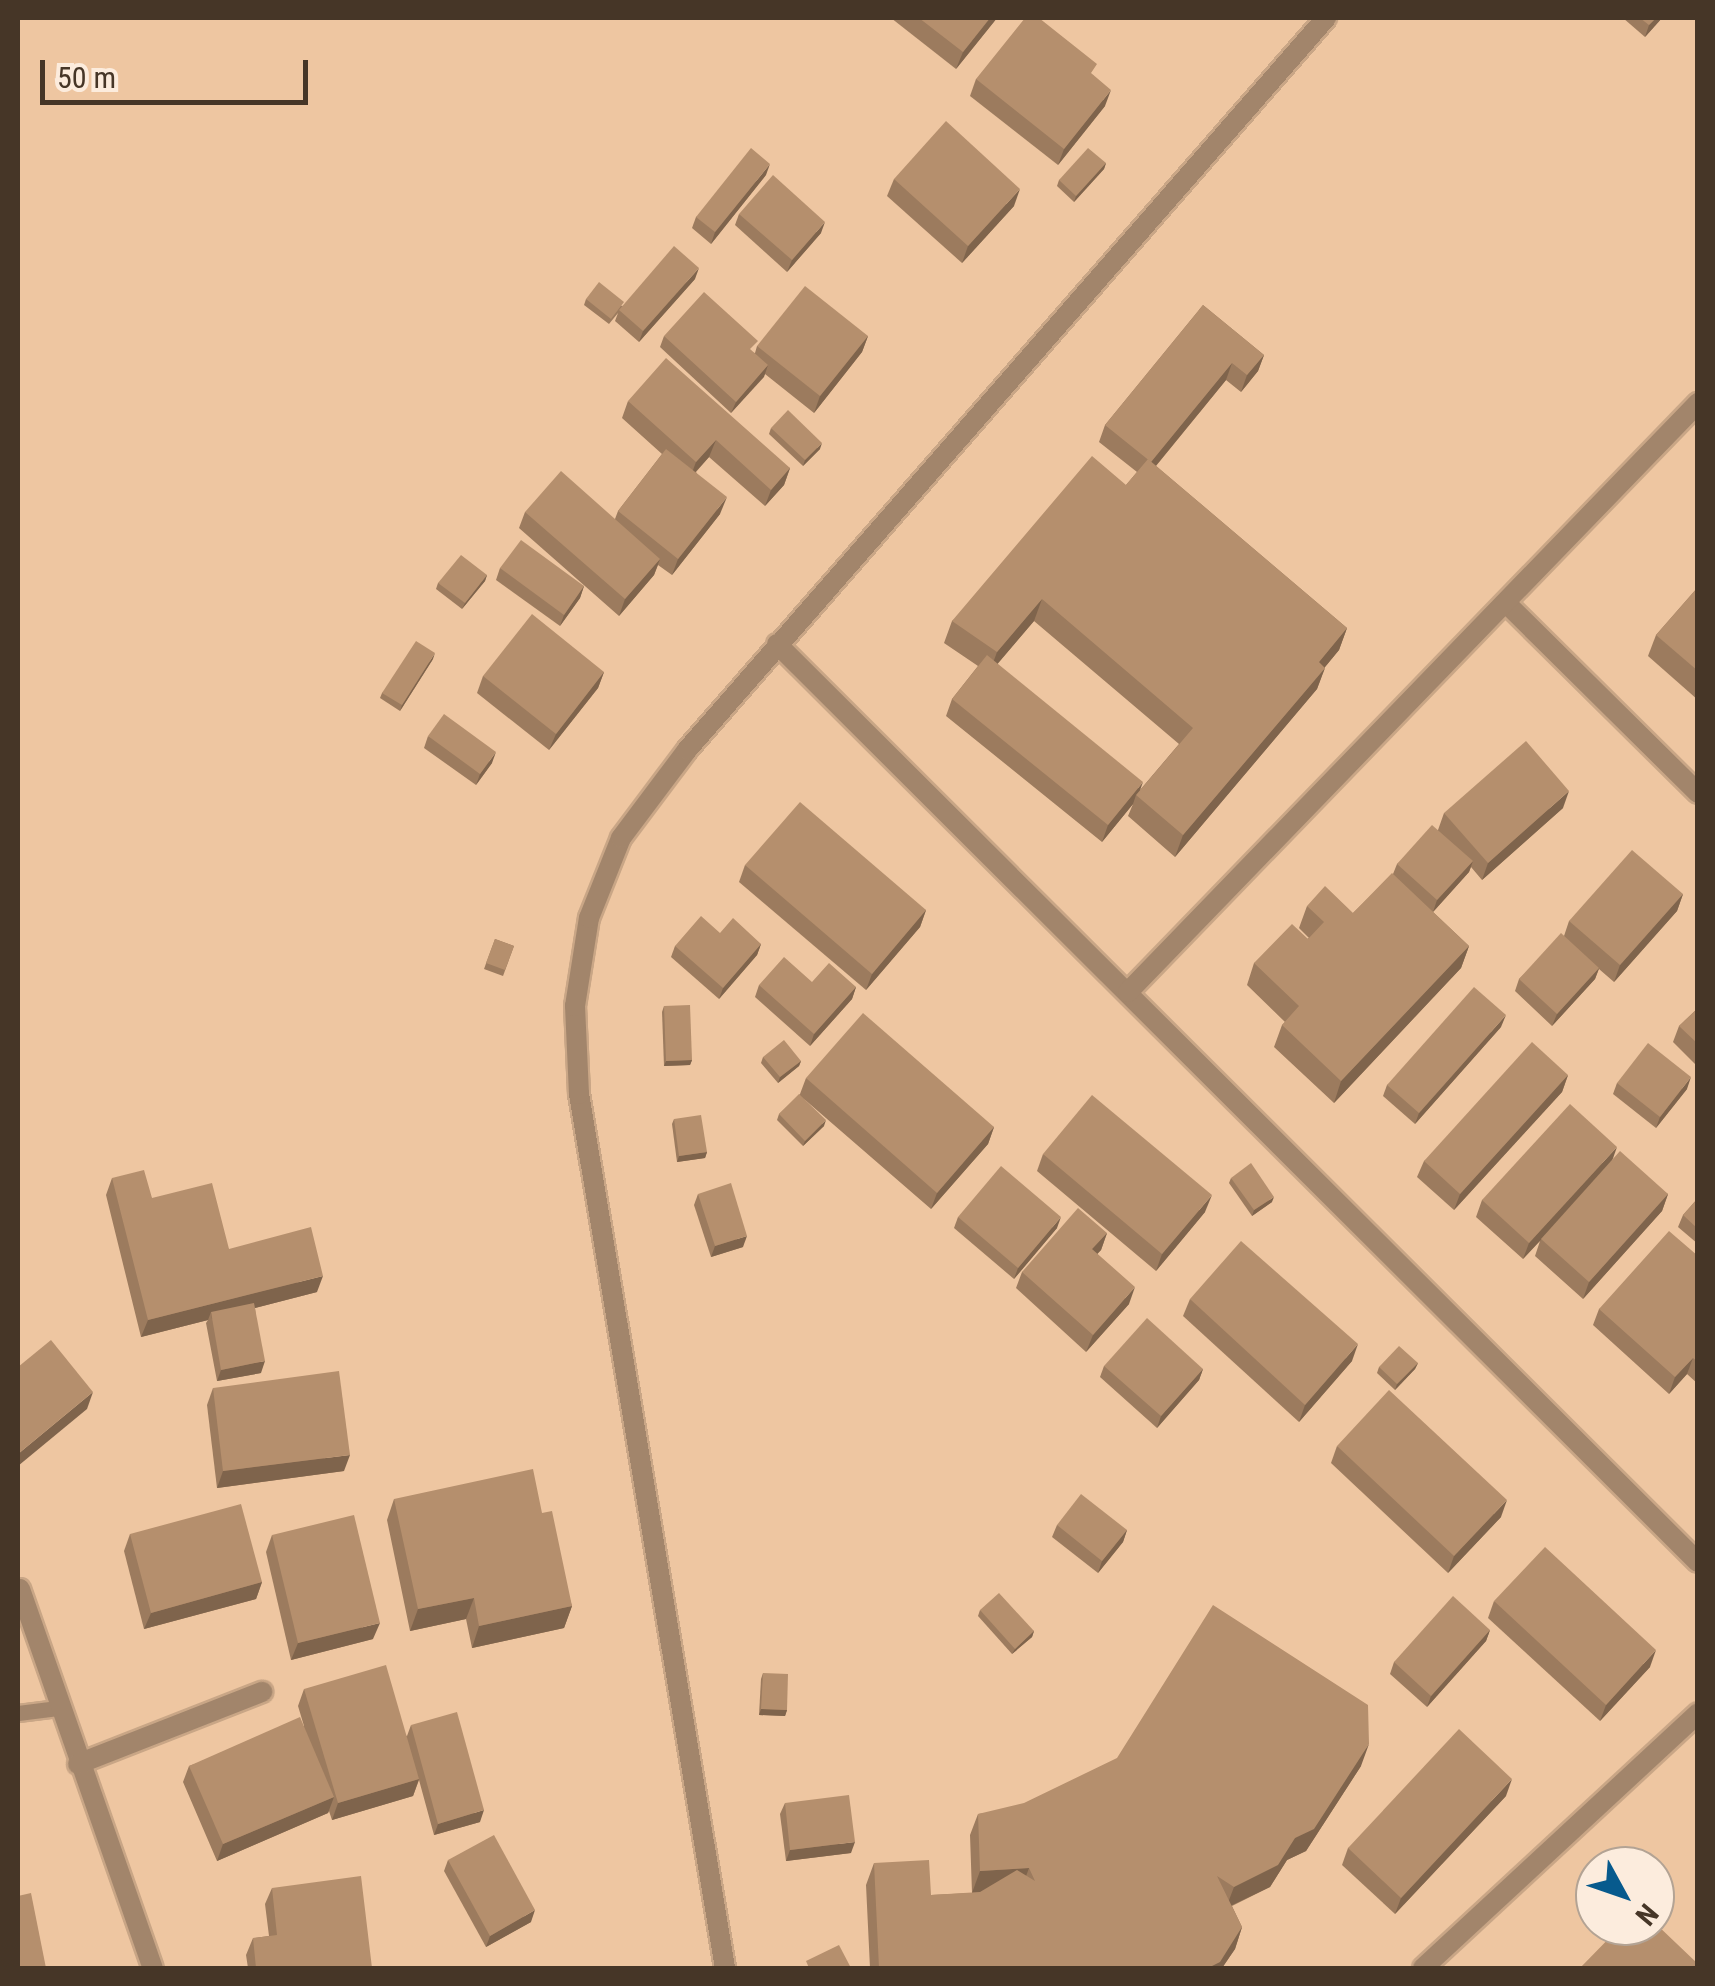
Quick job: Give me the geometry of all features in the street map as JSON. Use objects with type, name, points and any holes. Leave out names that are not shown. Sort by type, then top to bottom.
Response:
[{"type":"street","points":[[725,1968],[579,1094],[575,1006],[589,918],[621,838],[777,644],[1326,18]]},
{"type":"street","points":[[1128,992],[1698,403]]},
{"type":"street","points":[[1506,604],[1698,793]]},
{"type":"street","points":[[777,644],[1698,1562]]},
{"type":"street","points":[[20,1589],[58,1708],[152,1968]]},
{"type":"street","points":[[78,1764],[262,1692]]},
{"type":"street","points":[[1423,1968],[1698,1712]]},
{"type":"lane","points":[[18,1714],[58,1708]]},
{"type":"building","points":[[919,18],[990,18],[963,52]]},
{"type":"building","points":[[1025,18],[1039,18],[1097,64],[1091,73],[1111,90],[1064,149],[976,79]]},
{"type":"building","points":[[946,121],[1020,189],[968,246],[894,179]]},
{"type":"building","points":[[751,148],[770,164],[715,232],[696,217]]},
{"type":"building","points":[[1088,148],[1106,163],[1076,196],[1059,180]]},
{"type":"building","points":[[773,175],[825,222],[792,260],[739,214]]},
{"type":"building","points":[[674,246],[699,268],[643,331],[619,310]]},
{"type":"building","points":[[599,282],[624,302],[611,319],[586,299]]},
{"type":"building","points":[[805,286],[868,336],[820,396],[757,346]]},
{"type":"building","points":[[704,292],[758,341],[750,349],[768,365],[736,402],[664,336]]},
{"type":"building","points":[[1203,305],[1264,355],[1247,375],[1232,363],[1151,462],[1105,425]]},
{"type":"building","points":[[666,358],[790,468],[771,490],[716,440],[696,462],[628,401]]},
{"type":"building","points":[[788,410],[822,443],[805,460],[771,428]]},
{"type":"building","points":[[666,449],[727,497],[678,559],[618,511]]},
{"type":"building","points":[[1092,456],[1126,485],[1148,459],[1347,628],[1319,662],[1325,668],[1183,835],[1136,795],[1193,728],[1042,599],[997,652],[952,621]]},
{"type":"building","points":[[561,471],[660,559],[625,599],[525,512]]},
{"type":"building","points":[[521,540],[584,586],[564,615],[500,568]]},
{"type":"building","points":[[461,555],[487,575],[465,603],[438,583]]},
{"type":"building","points":[[1698,587],[1698,671],[1656,635]]},
{"type":"building","points":[[532,614],[604,672],[556,734],[483,676]]},
{"type":"building","points":[[416,641],[435,653],[402,705],[382,693]]},
{"type":"building","points":[[987,655],[1143,782],[1108,825],[952,699]]},
{"type":"building","points":[[444,714],[496,752],[480,774],[428,736]]},
{"type":"building","points":[[1526,741],[1569,791],[1488,863],[1444,813]]},
{"type":"building","points":[[800,802],[926,910],[872,974],[745,865]]},
{"type":"building","points":[[1432,825],[1473,861],[1437,900],[1397,864]]},
{"type":"building","points":[[1632,850],[1683,894],[1620,965],[1569,921]]},
{"type":"building","points":[[1392,873],[1469,946],[1341,1081],[1282,1025],[1299,1006],[1254,963],[1292,924],[1308,939],[1324,922],[1307,906],[1325,886],[1353,913]]},
{"type":"building","points":[[701,916],[720,933],[733,918],[761,944],[723,988],[675,946]]},
{"type":"building","points":[[1561,933],[1599,968],[1557,1014],[1519,979]]},
{"type":"building","points":[[495,939],[514,946],[505,970],[486,963]]},
{"type":"building","points":[[784,957],[812,982],[829,963],[856,987],[814,1034],[759,985]]},
{"type":"building","points":[[1474,987],[1506,1015],[1419,1113],[1387,1085]]},
{"type":"building","points":[[690,1005],[692,1060],[666,1061],[664,1006]]},
{"type":"building","points":[[1698,1008],[1698,1044],[1679,1026]]},
{"type":"building","points":[[863,1013],[994,1127],[937,1193],[806,1078]]},
{"type":"building","points":[[784,1040],[801,1061],[780,1077],[763,1057]]},
{"type":"building","points":[[1532,1042],[1568,1075],[1460,1194],[1424,1161]]},
{"type":"building","points":[[1648,1043],[1691,1077],[1660,1117],[1617,1083]]},
{"type":"building","points":[[799,1094],[826,1120],[805,1141],[779,1114]]},
{"type":"building","points":[[1092,1095],[1212,1195],[1162,1254],[1043,1154]]},
{"type":"building","points":[[1570,1104],[1617,1147],[1529,1243],[1482,1200]]},
{"type":"building","points":[[701,1115],[707,1152],[679,1156],[674,1119]]},
{"type":"building","points":[[1620,1151],[1668,1194],[1589,1282],[1541,1239]]},
{"type":"building","points":[[1251,1163],[1274,1197],[1254,1210],[1231,1178]]},
{"type":"building","points":[[1001,1166],[1061,1217],[1018,1268],[958,1217]]},
{"type":"building","points":[[144,1170],[152,1198],[212,1183],[229,1249],[311,1227],[323,1276],[148,1320],[112,1178]]},
{"type":"building","points":[[731,1183],[747,1236],[715,1246],[698,1194]]},
{"type":"building","points":[[1698,1198],[1698,1229],[1683,1215]]},
{"type":"building","points":[[1078,1208],[1107,1233],[1092,1249],[1135,1287],[1093,1335],[1022,1272]]},
{"type":"building","points":[[1669,1231],[1698,1256],[1698,1362],[1693,1358],[1675,1377],[1599,1309]]},
{"type":"building","points":[[1241,1241],[1358,1344],[1305,1405],[1190,1299]]},
{"type":"building","points":[[254,1303],[265,1361],[221,1370],[211,1312]]},
{"type":"building","points":[[1147,1318],[1203,1369],[1161,1416],[1104,1366]]},
{"type":"building","points":[[51,1340],[93,1392],[18,1454],[18,1367]]},
{"type":"building","points":[[1399,1346],[1418,1363],[1397,1384],[1379,1367]]},
{"type":"building","points":[[339,1371],[350,1455],[223,1471],[213,1388]]},
{"type":"building","points":[[1389,1390],[1507,1500],[1454,1556],[1337,1446]]},
{"type":"building","points":[[533,1469],[542,1513],[552,1511],[572,1606],[479,1626],[474,1598],[418,1609],[394,1499]]},
{"type":"building","points":[[1081,1494],[1127,1530],[1102,1561],[1057,1525]]},
{"type":"building","points":[[241,1504],[262,1582],[151,1613],[130,1534]]},
{"type":"building","points":[[354,1515],[380,1623],[298,1643],[272,1535]]},
{"type":"building","points":[[1545,1547],[1656,1650],[1606,1705],[1494,1601]]},
{"type":"building","points":[[999,1593],[1034,1631],[1015,1649],[980,1610]]},
{"type":"building","points":[[1453,1596],[1490,1630],[1431,1696],[1394,1662]]},
{"type":"building","points":[[1213,1605],[1368,1705],[1369,1744],[1314,1829],[1295,1838],[1278,1865],[1234,1887],[1217,1876],[1242,1927],[1220,1962],[1208,1968],[879,1968],[874,1863],[929,1860],[931,1895],[980,1892],[1017,1870],[1035,1881],[1029,1868],[980,1871],[978,1814],[1024,1803],[1117,1758]]},
{"type":"building","points":[[386,1665],[419,1779],[338,1803],[304,1689]]},
{"type":"building","points":[[763,1673],[788,1674],[787,1710],[761,1709]]},
{"type":"building","points":[[457,1712],[484,1810],[438,1824],[411,1725]]},
{"type":"building","points":[[300,1717],[334,1797],[223,1844],[189,1766]]},
{"type":"building","points":[[1459,1729],[1512,1779],[1401,1898],[1348,1848]]},
{"type":"building","points":[[849,1795],[855,1842],[790,1850],[785,1803]]},
{"type":"building","points":[[494,1835],[535,1910],[490,1936],[448,1860]]},
{"type":"building","points":[[361,1876],[372,1968],[256,1968],[253,1938],[277,1935],[272,1888]]},
{"type":"building","points":[[31,1893],[46,1968],[18,1968],[18,1896]]},
{"type":"building","points":[[1675,1942],[1698,1964],[1698,1968],[1580,1968],[1601,1946],[1675,1946]]},
{"type":"building","points":[[839,1945],[851,1968],[809,1968],[806,1961]]}]
